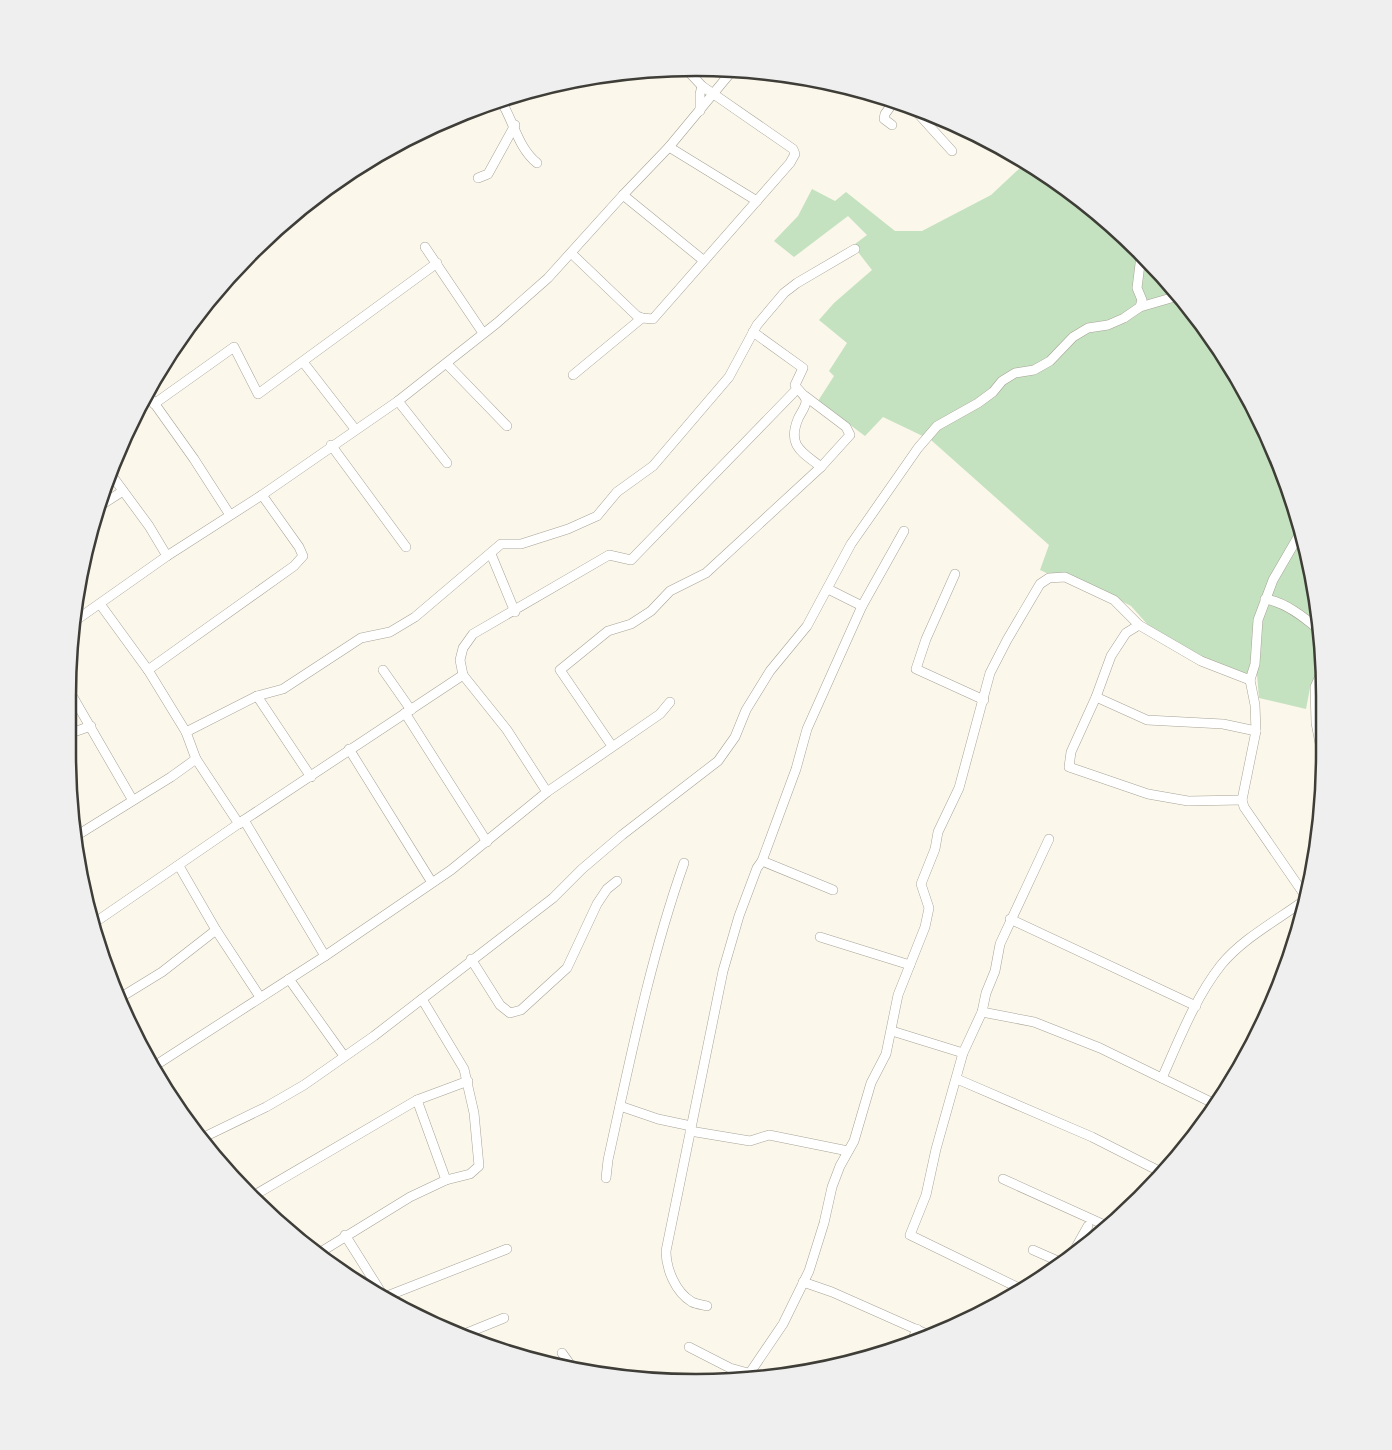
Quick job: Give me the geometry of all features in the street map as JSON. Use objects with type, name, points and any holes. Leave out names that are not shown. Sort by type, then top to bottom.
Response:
[{"type":"street","points":[[571,253],[642,318],[653,319],[790,163],[795,154],[793,149],[702,86],[692,76]]},
{"type":"street","points":[[82,616],[167,556],[262,495],[448,364],[548,278],[669,147],[726,77]]},
{"type":"street","points":[[700,111],[702,86]]},
{"type":"street","points":[[504,107],[515,125],[522,148],[536,163]]},
{"type":"street","points":[[889,107],[884,119],[892,125]]},
{"type":"street","points":[[923,119],[952,151]]},
{"type":"street","points":[[478,178],[488,174],[515,125]]},
{"type":"street","points":[[669,147],[757,201]]},
{"type":"street","points":[[623,195],[704,260]]},
{"type":"street","points":[[425,247],[483,333]]},
{"type":"street","points":[[186,732],[257,696],[283,689],[360,638],[390,632],[415,617],[501,544],[521,544],[568,530],[597,516],[617,492],[654,466],[729,377],[753,332],[784,293],[796,283],[855,249]]},
{"type":"street","points":[[154,404],[234,347],[258,394],[436,263]]},
{"type":"street","points":[[1140,264],[1136,288],[1142,300],[1140,307]]},
{"type":"street","points":[[208,1135],[266,1107],[304,1085],[422,999],[471,959],[553,898],[582,869],[622,835],[718,761],[734,737],[746,710],[770,670],[807,626],[851,544],[918,448],[936,426],[978,403],[993,392],[1002,381],[1015,373],[1034,370],[1050,361],[1072,337],[1080,332],[1088,328],[1108,325],[1124,318],[1140,307],[1171,298]]},
{"type":"street","points":[[573,375],[642,318]]},
{"type":"street","points":[[612,746],[560,670],[608,631],[631,624],[651,611],[670,591],[706,573],[821,468],[850,435],[846,427],[797,390],[795,385],[804,368],[753,332]]},
{"type":"street","points":[[303,362],[355,429]]},
{"type":"street","points":[[448,364],[507,426]]},
{"type":"street","points":[[547,792],[506,730],[463,675],[460,660],[463,648],[473,634],[514,612],[609,555],[632,560],[797,390]]},
{"type":"street","points":[[805,396],[806,402],[797,421],[794,441],[798,448],[821,468]]},
{"type":"street","points":[[152,400],[194,459],[230,515]]},
{"type":"street","points":[[398,401],[447,463]]},
{"type":"street","points":[[331,445],[406,547]]},
{"type":"street","points":[[115,480],[149,526],[167,556]]},
{"type":"street","points":[[108,501],[123,491]]},
{"type":"street","points":[[148,670],[199,636],[294,566],[303,556],[300,547],[262,495]]},
{"type":"street","points":[[707,1306],[692,1302],[682,1292],[666,1265],[666,1251],[723,971],[739,916],[756,868],[762,861],[796,769],[807,730],[862,606],[904,531]]},
{"type":"street","points":[[1296,541],[1265,599],[1258,620],[1255,664],[1250,680],[1255,705],[1256,731],[1242,800],[1244,807],[1301,890]]},
{"type":"street","points":[[491,554],[514,612]]},
{"type":"street","points":[[955,574],[926,639],[916,670],[984,700]]},
{"type":"street","points":[[750,1371],[782,1324],[803,1282],[820,1236],[832,1187],[854,1141],[871,1083],[886,1054],[898,995],[924,927],[929,908],[921,884],[935,849],[938,832],[959,788],[990,673],[1006,640],[1040,584],[1050,578],[1066,577],[1114,600],[1139,625],[1201,662],[1250,680]]},
{"type":"street","points":[[828,589],[862,606]]},
{"type":"street","points":[[1265,599],[1272,600],[1300,614],[1311,623]]},
{"type":"street","points":[[100,604],[148,670],[186,732],[196,759],[241,822],[325,956]]},
{"type":"street","points":[[1139,625],[1126,633],[1111,656],[1096,697],[1071,752],[1069,767],[1148,794],[1188,801],[1242,800]]},
{"type":"street","points":[[383,670],[487,842]]},
{"type":"street","points":[[99,920],[241,822],[311,777],[349,749],[463,675]]},
{"type":"street","points":[[1316,686],[1316,723]]},
{"type":"street","points":[[257,696],[311,777]]},
{"type":"street","points":[[1096,697],[1147,720],[1223,724],[1256,731]]},
{"type":"street","points":[[76,702],[132,799]]},
{"type":"street","points":[[159,1063],[260,996],[325,956],[487,842],[547,792],[660,714],[670,702]]},
{"type":"street","points":[[76,731],[91,726]]},
{"type":"street","points":[[349,749],[431,881]]},
{"type":"street","points":[[82,832],[132,799],[171,777],[196,759]]},
{"type":"street","points":[[1014,1286],[910,1236],[926,1195],[936,1149],[963,1053],[982,1012],[986,992],[995,971],[1000,944],[1010,919],[1050,839]]},
{"type":"street","points":[[762,861],[833,890]]},
{"type":"street","points":[[606,1178],[620,1106],[662,933],[684,862]]},
{"type":"street","points":[[179,866],[216,930],[260,996]]},
{"type":"street","points":[[471,959],[500,1006],[510,1012],[521,1010],[567,968],[597,904],[608,889],[617,882]]},
{"type":"street","points":[[1162,1078],[1196,1006],[1221,965],[1246,942],[1297,904]]},
{"type":"street","points":[[1010,919],[1196,1006]]},
{"type":"street","points":[[125,995],[162,972],[216,930]]},
{"type":"street","points":[[820,937],[910,965]]},
{"type":"street","points":[[289,979],[344,1056]]},
{"type":"street","points":[[324,1250],[345,1235],[423,1190],[446,1180],[470,1174],[479,1166],[476,1127],[468,1081],[456,1053],[422,999]]},
{"type":"street","points":[[982,1012],[1034,1022],[1100,1048],[1209,1101]]},
{"type":"street","points":[[892,1031],[963,1053]]},
{"type":"street","points":[[957,1079],[1092,1137],[1156,1169]]},
{"type":"street","points":[[259,1193],[417,1100],[468,1081]]},
{"type":"street","points":[[417,1100],[446,1180]]},
{"type":"street","points":[[620,1106],[691,1128],[750,1140],[769,1136],[848,1151]]},
{"type":"street","points":[[1003,1179],[1101,1223]]},
{"type":"street","points":[[1080,1240],[1088,1226]]},
{"type":"street","points":[[345,1235],[374,1283]]},
{"type":"street","points":[[392,1294],[507,1249]]},
{"type":"street","points":[[1033,1250],[1054,1259]]},
{"type":"street","points":[[803,1282],[922,1331]]},
{"type":"street","points":[[471,1331],[504,1318]]},
{"type":"street","points":[[916,1333],[918,1329]]},
{"type":"street","points":[[690,1347],[737,1372]]},
{"type":"street","points":[[562,1353],[567,1360]]},
{"type":"green space","points":[[1020,168],[1078,208],[1105,230],[1162,287],[1188,319],[1233,386],[1269,459],[1295,536],[1304,575],[1310,615],[1315,677],[1310,688],[1306,709],[1259,698],[1257,675],[1240,673],[1207,660],[1148,625],[1131,606],[1066,573],[1051,575],[1040,570],[1049,545],[931,440],[883,417],[865,436],[818,401],[834,376],[829,371],[847,343],[819,320],[834,303],[872,270],[858,252],[855,244],[867,235],[848,216],[794,257],[774,241],[798,216],[812,189],[835,201],[846,192],[895,231],[922,231],[991,195]]}]
